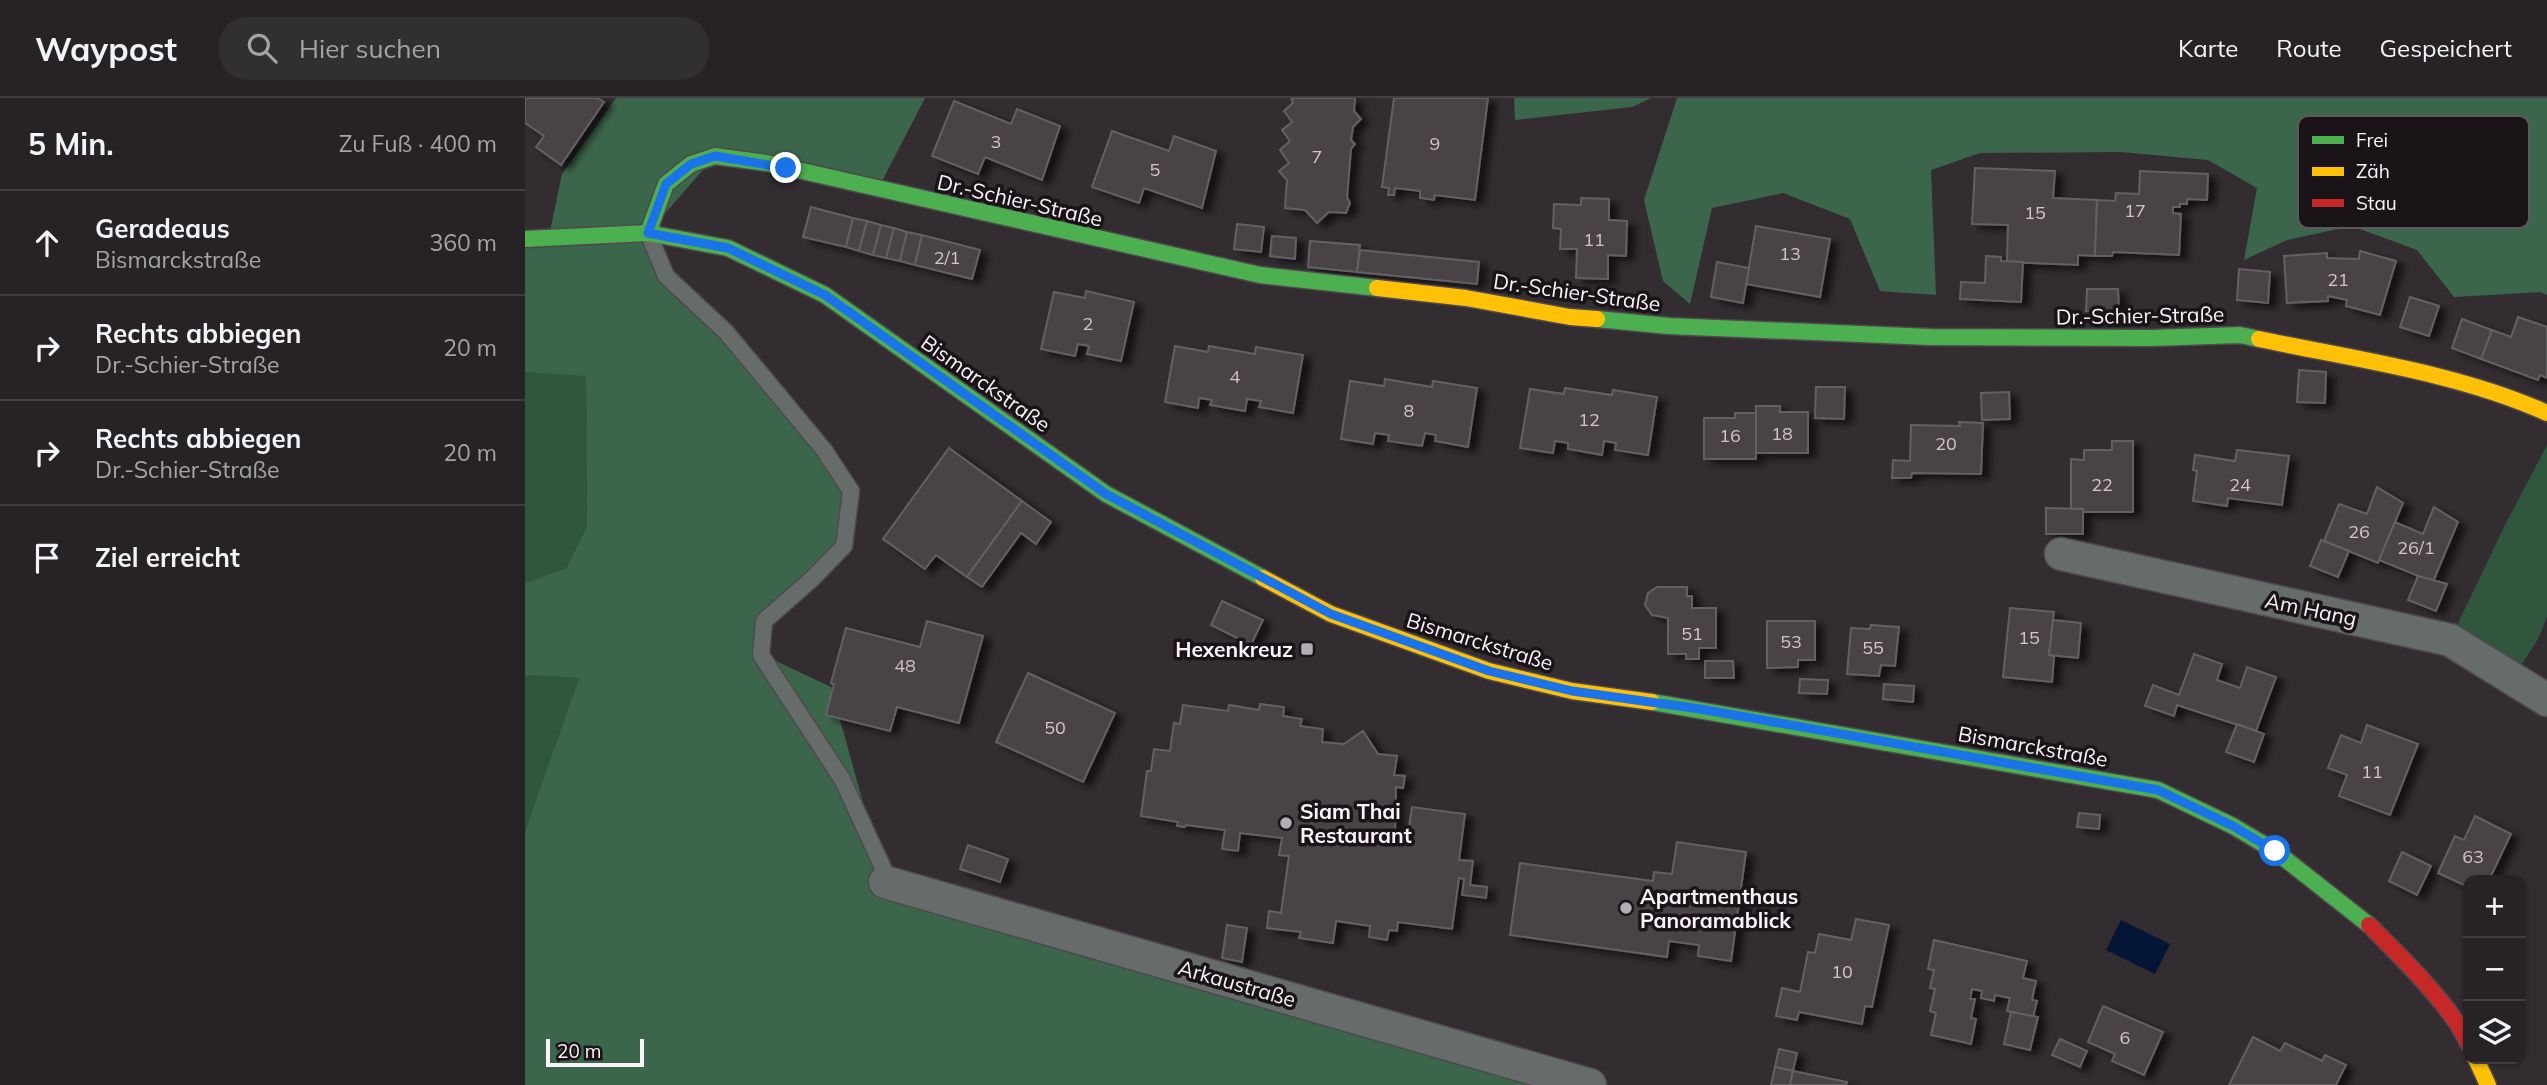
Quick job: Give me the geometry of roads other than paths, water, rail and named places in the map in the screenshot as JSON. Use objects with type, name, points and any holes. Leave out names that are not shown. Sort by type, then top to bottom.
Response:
[{"type":"street","name":"Dr.-Schier-Straße","points":[[648,233],[666,184],[691,164],[715,156],[767,163],[1260,275],[1466,298],[1570,317],[1669,326],[1930,337],[2152,338],[2240,335],[2437,377],[2525,403],[2547,413]]},
{"type":"street","name":"Bismarckstraße","points":[[525,239],[648,233],[728,248],[825,295],[1106,494],[1331,614],[1489,671],[1572,691],[1700,709],[2158,790],[2233,826],[2275,851],[2370,925],[2423,982],[2463,1031]]},
{"type":"street","name":"Am Hang","points":[[2061,554],[2450,640],[2547,701]]},
{"type":"street","name":"Arkaustraße","points":[[885,882],[1590,1085]]},
{"type":"street","points":[[2478,1064],[2488,1085]]},
{"type":"lane","points":[[648,233],[666,276],[726,332],[824,450],[851,491],[844,546],[813,578],[764,621],[761,655],[842,779],[884,870],[885,882]]},
{"type":"water","points":[[2121,920],[2170,944],[2155,974],[2106,950]]},
{"type":"place","name":"Hexenkreuz","points":[[1307,649]]},
{"type":"place","name":"Siam Thai Restaurant","points":[[1286,823]]},
{"type":"place","name":"Apartmenthaus Panoramablick","points":[[1626,908]]}]
